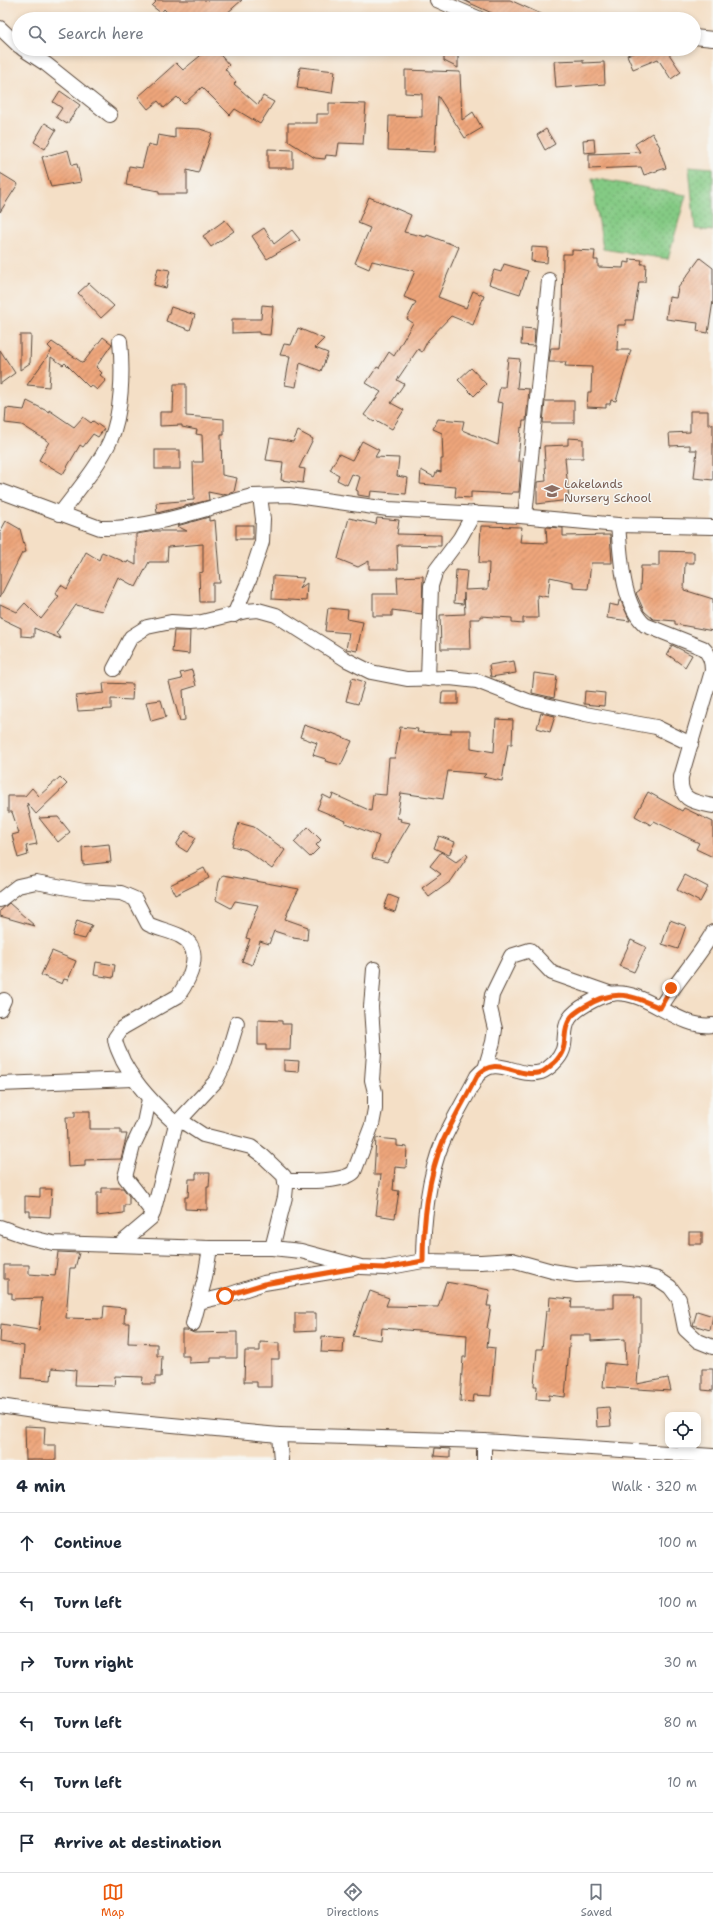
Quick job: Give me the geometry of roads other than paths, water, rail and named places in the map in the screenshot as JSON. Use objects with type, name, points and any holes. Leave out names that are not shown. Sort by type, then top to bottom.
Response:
[{"type":"street","points":[[437,0],[464,12]]},
{"type":"street","points":[[0,28],[12,39]]},
{"type":"street","points":[[701,38],[713,39]]},
{"type":"street","points":[[34,56],[110,115]]},
{"type":"street","points":[[525,516],[549,280]]},
{"type":"street","points":[[60,514],[97,463],[110,441],[117,419],[120,342]]},
{"type":"street","points":[[0,491],[100,528],[117,529],[152,522],[252,496],[289,495],[388,509],[525,516],[618,525],[713,527]]},
{"type":"street","points":[[234,615],[243,595],[262,542],[263,519],[260,496]]},
{"type":"street","points":[[428,679],[431,586],[436,570],[460,538],[474,513]]},
{"type":"street","points":[[618,525],[623,573],[632,606],[637,618],[645,625],[703,648],[711,659],[712,671],[692,744],[681,777],[682,791],[692,801],[713,806]]},
{"type":"street","points":[[114,669],[131,637],[147,627],[171,622],[202,622],[246,611],[258,610],[276,615],[347,660],[371,672],[407,679],[450,678],[477,681],[528,701],[585,714],[656,727],[692,744]]},
{"type":"street","points":[[0,900],[18,886],[36,882],[84,891],[128,895],[135,899],[148,924],[180,936],[191,944],[194,952],[191,973],[178,996],[126,1025],[116,1035],[116,1046],[132,1079],[149,1098],[178,1122],[203,1135],[251,1147],[276,1167],[284,1176],[286,1187],[285,1197],[272,1248]]},
{"type":"street","points":[[660,1008],[671,988],[702,951],[713,932]]},
{"type":"street","points":[[485,1069],[493,1042],[494,1029],[490,1008],[492,995],[511,956],[522,951],[530,950],[552,972],[612,994],[630,996],[660,1008],[695,1025],[713,1025]]},
{"type":"street","points":[[285,1181],[324,1180],[350,1176],[354,1172],[372,1125],[375,1109],[375,1092],[372,1080],[374,1053],[372,1007],[374,969]]},
{"type":"street","points":[[423,1261],[423,1228],[432,1181],[442,1143],[477,1076],[490,1066],[498,1066],[524,1074],[542,1072],[559,1059],[565,1048],[566,1029],[570,1019],[578,1011],[599,998],[612,994]]},
{"type":"street","points":[[119,1245],[154,1213],[178,1122],[221,1074],[237,1023]]},
{"type":"street","points":[[0,1084],[132,1079]]},
{"type":"street","points":[[149,1098],[144,1123],[133,1146],[125,1177],[154,1213]]},
{"type":"street","points":[[0,1227],[28,1237],[53,1243],[210,1248],[272,1248],[301,1251],[361,1267]]},
{"type":"street","points":[[193,1324],[210,1248]]},
{"type":"street","points":[[199,1302],[264,1284],[361,1267],[385,1268],[423,1261],[481,1262],[512,1260],[552,1271],[577,1275],[621,1273],[658,1279],[670,1287],[680,1299],[685,1330],[698,1341],[713,1347]]},
{"type":"street","points":[[0,1406],[54,1414],[279,1435],[484,1440],[713,1456]]},
{"type":"street","points":[[279,1435],[281,1460]]},
{"type":"street","points":[[484,1440],[484,1460]]},
{"type":"place","name":"Lakelands Nursery School","points":[[552,491]]}]
